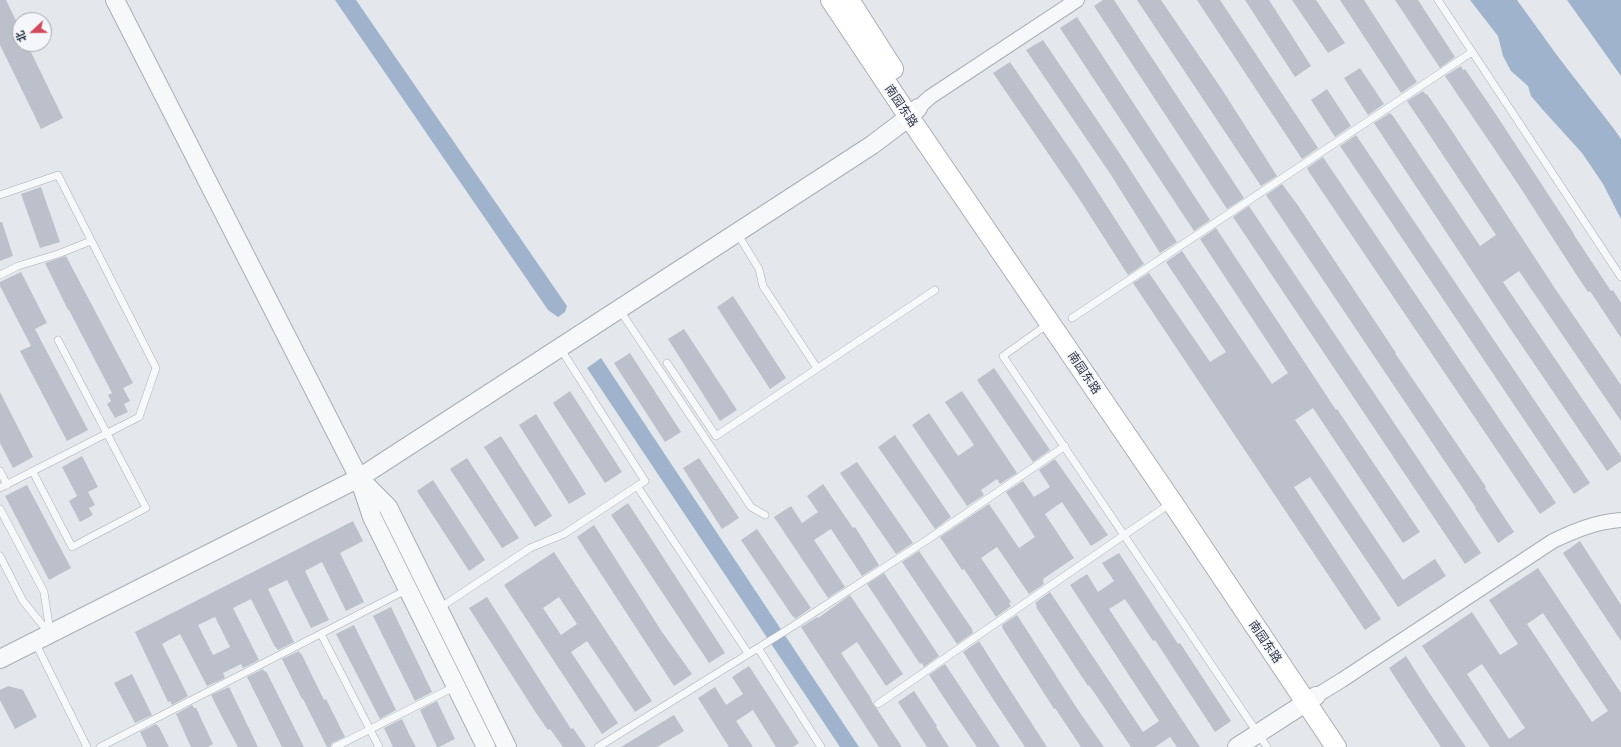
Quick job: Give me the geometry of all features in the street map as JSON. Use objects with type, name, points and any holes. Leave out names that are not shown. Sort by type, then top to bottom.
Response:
[{"type":"main road","name":"南园东路","points":[[831,0],[913,113],[1311,699],[1336,747]]},
{"type":"main road","name":"南园东路","points":[[849,0],[913,113],[1050,322],[1172,502],[1311,699],[1350,747]]},
{"type":"street","points":[[116,0],[359,478],[372,517],[486,747]]},
{"type":"street","points":[[0,659],[359,478],[872,145],[913,113],[930,97],[1077,0]]},
{"type":"street","points":[[359,478],[388,507],[507,747]]},
{"type":"street","points":[[1237,747],[1263,740],[1311,699],[1349,676],[1554,541],[1578,529],[1609,521],[1621,520]]},
{"type":"lane","points":[[1438,0],[1621,277]]},
{"type":"lane","points":[[1072,318],[1472,52]]},
{"type":"lane","points":[[0,195],[58,175],[156,368],[139,417],[3,487],[0,471]]},
{"type":"lane","points":[[737,233],[759,269],[763,286],[817,368]]},
{"type":"lane","points":[[0,275],[18,266],[58,254],[91,241]]},
{"type":"lane","points":[[667,363],[716,436],[935,290]]},
{"type":"lane","points":[[619,309],[751,506],[765,515]]},
{"type":"lane","points":[[1050,322],[1003,356],[1263,740]]},
{"type":"lane","points":[[33,472],[72,547],[146,508],[58,340]]},
{"type":"lane","points":[[438,609],[530,548],[564,534],[645,481],[560,348]]},
{"type":"lane","points":[[598,747],[787,630],[927,540],[1065,446]]},
{"type":"lane","points":[[637,486],[748,653]]},
{"type":"lane","points":[[878,704],[1172,502]]},
{"type":"lane","points":[[0,509],[44,592],[42,638]]},
{"type":"lane","points":[[0,556],[42,638],[87,747]]},
{"type":"lane","points":[[100,747],[408,589]]},
{"type":"lane","points":[[321,634],[379,747]]},
{"type":"lane","points":[[758,648],[821,747]]},
{"type":"lane","points":[[335,747],[456,686]]},
{"type":"water","points":[[335,0],[356,0],[567,306],[565,312],[558,317],[548,310]]},
{"type":"water","points":[[1470,0],[1517,0],[1621,139],[1621,219],[1603,184],[1582,153],[1531,96],[1528,86],[1511,71],[1503,56],[1498,36]]},
{"type":"water","points":[[1567,0],[1621,0],[1621,76]]},
{"type":"water","points":[[601,358],[859,747],[840,747],[587,368]]},
{"type":"building","points":[[0,0],[6,0],[12,12],[12,52],[31,52],[63,118],[41,129],[0,45]]},
{"type":"building","points":[[1103,0],[1114,0],[1244,198],[1227,209],[1094,6]]},
{"type":"building","points":[[1137,0],[1161,0],[1221,88],[1277,176],[1261,186]]},
{"type":"building","points":[[1197,0],[1220,0],[1318,148],[1302,159]]},
{"type":"building","points":[[1245,0],[1269,0],[1311,66],[1295,77]]},
{"type":"building","points":[[1292,0],[1316,0],[1345,43],[1328,53]]},
{"type":"building","points":[[1340,0],[1364,0],[1417,82],[1401,93]]},
{"type":"building","points":[[1395,0],[1418,0],[1455,57],[1440,68]]},
{"type":"building","points":[[1077,17],[1210,220],[1194,231],[1060,28]]},
{"type":"building","points":[[1043,40],[1177,242],[1160,253],[1111,175],[1026,50]]},
{"type":"building","points":[[1010,62],[1076,158],[1144,264],[1128,275],[1078,197],[993,73]]},
{"type":"building","points":[[1461,66],[1463,70],[1465,69],[1495,113],[1611,291],[1613,290],[1621,303],[1621,338],[1590,291],[1588,292],[1518,184],[1445,76]]},
{"type":"building","points":[[1360,68],[1384,104],[1368,115],[1344,78]]},
{"type":"building","points":[[1327,89],[1351,126],[1335,137],[1311,100]]},
{"type":"building","points":[[1423,91],[1426,95],[1427,94],[1450,128],[1556,290],[1621,385],[1621,421],[1519,271],[1503,282],[1621,456],[1621,461],[1607,471],[1503,318],[1374,123],[1390,113],[1393,116],[1480,246],[1496,235],[1407,101]]},
{"type":"building","points":[[1356,135],[1590,483],[1574,494],[1340,146]]},
{"type":"building","points":[[1323,157],[1556,503],[1540,514],[1309,172],[1307,168]]},
{"type":"building","points":[[1282,184],[1297,204],[1395,353],[1486,487],[1485,488],[1514,532],[1498,543],[1266,195]]},
{"type":"building","points":[[41,187],[60,242],[40,248],[21,194]]},
{"type":"building","points":[[1249,206],[1481,553],[1465,564],[1233,217]]},
{"type":"building","points":[[0,222],[2,222],[13,256],[0,261]]},
{"type":"building","points":[[1216,228],[1336,410],[1337,409],[1420,532],[1403,543],[1313,408],[1295,420],[1403,580],[1435,559],[1446,576],[1398,607],[1310,477],[1294,487],[1381,619],[1365,630],[1133,283],[1149,273],[1210,362],[1226,352],[1166,262],[1182,251],[1272,384],[1288,373],[1200,239]]},
{"type":"building","points":[[66,256],[133,383],[123,388],[130,401],[124,404],[128,412],[115,418],[107,404],[111,401],[108,395],[112,393],[45,263]]},
{"type":"building","points":[[21,272],[47,323],[35,329],[88,430],[67,441],[20,351],[31,346],[0,286],[0,282]]},
{"type":"building","points":[[733,296],[786,378],[770,389],[717,307]]},
{"type":"building","points":[[684,329],[737,410],[720,421],[668,339]]},
{"type":"building","points":[[630,353],[681,432],[665,442],[614,363]]},
{"type":"building","points":[[994,368],[1050,450],[1033,462],[977,380]]},
{"type":"building","points":[[570,391],[622,472],[605,483],[553,403]]},
{"type":"building","points":[[962,391],[1017,473],[1000,484],[997,479],[981,490],[984,495],[967,506],[912,425],[929,413],[958,456],[974,445],[945,402]]},
{"type":"building","points":[[0,392],[33,457],[13,468],[0,443]]},
{"type":"building","points":[[536,414],[586,494],[569,504],[519,425]]},
{"type":"building","points":[[895,435],[951,517],[935,529],[878,447]]},
{"type":"building","points":[[501,436],[552,516],[535,527],[484,447]]},
{"type":"building","points":[[82,456],[98,487],[88,492],[95,505],[89,508],[93,515],[80,522],[69,501],[77,496],[62,467]]},
{"type":"building","points":[[467,458],[519,538],[502,548],[450,469]]},
{"type":"building","points":[[699,458],[739,518],[722,529],[683,468]]},
{"type":"building","points":[[1055,459],[1108,535],[1091,546],[1062,502],[1045,514],[1074,558],[1043,579],[1044,584],[1029,594],[997,547],[981,558],[1011,602],[1009,603],[1011,606],[996,617],[964,569],[962,570],[940,537],[989,504],[1019,548],[1035,537],[1006,492],[1023,481],[1034,497],[1050,487],[1039,470]]},
{"type":"building","points":[[857,462],[913,543],[896,554],[840,473]]},
{"type":"building","points":[[433,480],[485,560],[469,571],[417,491]]},
{"type":"building","points":[[823,484],[853,528],[855,527],[879,565],[862,576],[831,529],[814,540],[845,587],[828,598],[774,517],[791,506],[802,523],[818,512],[807,496]]},
{"type":"building","points":[[27,485],[71,568],[49,580],[5,496]]},
{"type":"building","points":[[628,503],[725,653],[709,663],[611,515]]},
{"type":"building","points":[[353,521],[363,541],[340,553],[364,602],[346,611],[322,562],[305,571],[329,620],[311,628],[287,580],[268,589],[294,642],[278,650],[275,647],[251,599],[233,608],[259,660],[243,668],[241,664],[223,673],[225,678],[207,686],[180,634],[162,644],[188,696],[172,705],[170,701],[168,702],[135,632]],"holes":[[[215,617],[230,647],[213,655],[198,625]]]},
{"type":"building","points":[[594,525],[662,632],[692,674],[674,686],[577,537]]},
{"type":"building","points":[[757,529],[811,608],[795,619],[741,540]]},
{"type":"building","points":[[1580,541],[1621,605],[1621,641],[1563,553]]},
{"type":"building","points":[[919,551],[972,629],[973,633],[957,644],[902,562]]},
{"type":"building","points":[[554,552],[652,701],[635,712],[587,641],[571,652],[618,723],[602,734],[504,585]],"holes":[[[559,597],[577,624],[561,635],[543,608]]]},
{"type":"building","points":[[1119,553],[1178,644],[1180,643],[1231,721],[1215,732],[1155,640],[1153,641],[1125,599],[1109,609],[1200,747],[1177,747],[1170,737],[1155,747],[1131,747],[1089,685],[1088,686],[1036,607],[1037,606],[1035,603],[1050,592],[1143,732],[1159,721],[1070,585],[1087,574],[1098,592],[1114,581],[1102,563]]},
{"type":"building","points":[[1538,568],[1621,693],[1621,747],[1490,747],[1422,646],[1472,612],[1500,655],[1518,644],[1489,600]],"holes":[[[1543,613],[1608,711],[1592,722],[1527,624]],[[1482,664],[1525,728],[1509,739],[1467,674]]]},
{"type":"building","points":[[884,573],[939,656],[924,667],[922,663],[920,664],[867,584]]},
{"type":"building","points":[[850,595],[903,674],[886,686],[857,642],[841,653],[902,747],[879,747],[801,627],[817,617],[818,618]]},
{"type":"building","points":[[487,597],[571,729],[573,728],[586,747],[563,747],[536,713],[469,608]]},
{"type":"building","points":[[391,607],[432,692],[415,701],[373,616]]},
{"type":"building","points":[[1017,615],[1078,710],[1104,747],[1081,747],[1055,708],[1054,709],[1003,629],[1002,625]]},
{"type":"building","points":[[354,625],[396,710],[380,719],[336,634]]},
{"type":"building","points":[[979,641],[1047,747],[1025,747],[993,699],[963,652]]},
{"type":"building","points":[[299,651],[345,737],[332,743],[330,747],[327,747],[282,659]]},
{"type":"building","points":[[1406,656],[1466,747],[1441,747],[1417,711],[1389,668]]},
{"type":"building","points":[[945,664],[1000,747],[977,747],[954,713],[929,675]]},
{"type":"building","points":[[749,666],[799,743],[793,747],[776,747],[753,710],[736,721],[753,747],[729,747],[698,698],[715,687],[726,705],[743,694],[732,677]]},
{"type":"building","points":[[263,669],[265,672],[266,671],[304,747],[282,747],[247,677]]},
{"type":"building","points":[[132,674],[152,715],[135,723],[114,683]]},
{"type":"building","points":[[8,686],[23,690],[37,717],[15,729],[0,700],[0,690]]},
{"type":"building","points":[[229,687],[258,747],[238,747],[211,695]]},
{"type":"building","points":[[914,691],[949,747],[927,747],[898,702]]},
{"type":"building","points":[[437,701],[455,739],[439,747],[437,747],[420,710]]},
{"type":"building","points":[[192,705],[196,708],[213,744],[208,747],[191,747],[176,714]]},
{"type":"building","points":[[674,715],[684,731],[657,747],[621,747]]},
{"type":"building","points":[[402,719],[416,747],[393,747],[384,728]]},
{"type":"building","points":[[156,724],[169,747],[147,747],[140,732]]}]
